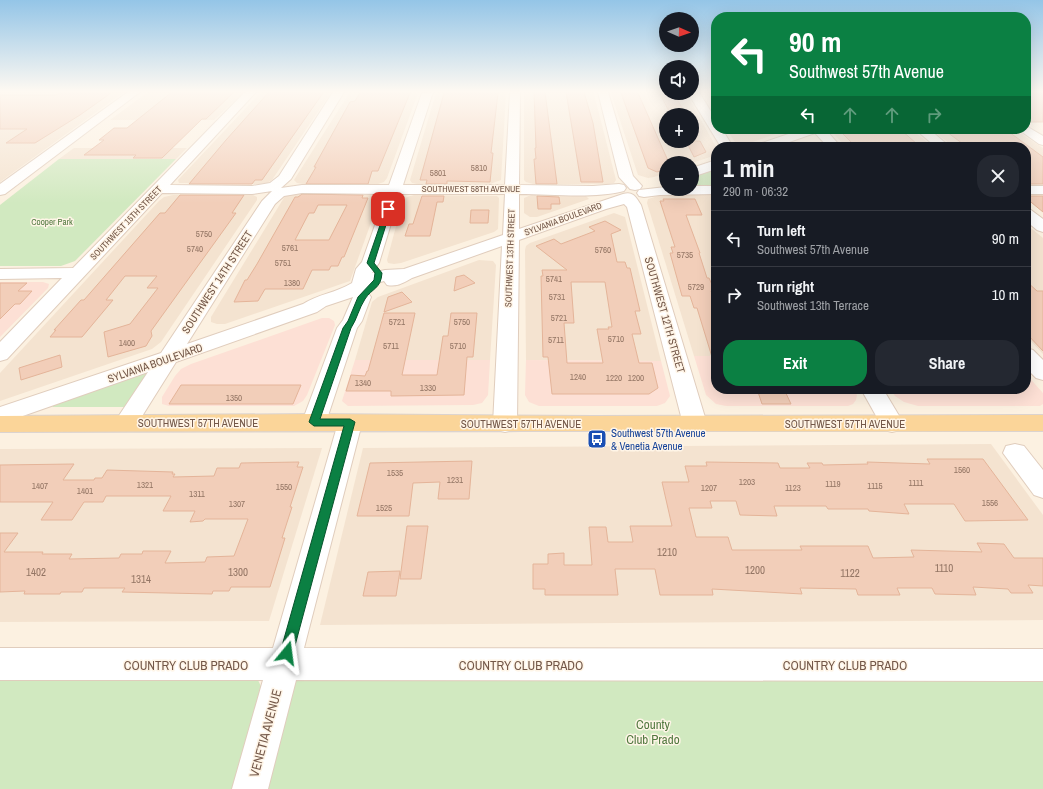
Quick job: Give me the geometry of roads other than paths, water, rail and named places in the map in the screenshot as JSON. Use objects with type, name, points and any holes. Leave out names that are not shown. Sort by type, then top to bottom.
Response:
[{"type":"main road","name":"SOUTHWEST 57TH AVENUE","points":[[0,424],[314,422],[505,424],[1043,423]]},
{"type":"street","points":[[0,191],[85,129]]},
{"type":"street","name":"SOUTHWEST 15TH STREET","points":[[0,354],[216,129]]},
{"type":"street","name":"SOUTHWEST 14TH STREET","points":[[126,423],[315,129]]},
{"type":"street","points":[[314,422],[347,328],[340,310],[361,287],[415,129]]},
{"type":"street","name":"SOUTHWEST 13TH STREET","points":[[505,424],[514,129]]},
{"type":"street","name":"SOUTHWEST 12TH STREET","points":[[613,129],[695,424]]},
{"type":"street","points":[[1031,133],[1043,141]]},
{"type":"street","points":[[778,142],[802,134]]},
{"type":"street","points":[[822,134],[830,142]]},
{"type":"street","points":[[927,134],[938,142]]},
{"type":"street","points":[[699,170],[711,166]]},
{"type":"street","points":[[593,190],[600,192],[605,196],[603,205],[623,209],[631,193],[639,182],[659,183]]},
{"type":"street","name":"SYLVANIA BOULEVARD","points":[[0,416],[310,308],[361,287],[398,279],[406,274],[603,205],[623,200],[631,193],[659,186]]},
{"type":"street","name":"SOUTHWEST 58TH AVENUE","points":[[158,189],[593,190],[631,193],[659,191]]},
{"type":"street","name":"SOUTHWEST 58TH AVENUE","points":[[699,189],[711,190]]},
{"type":"street","points":[[1031,190],[1043,190]]},
{"type":"street","points":[[1031,217],[1043,227]]},
{"type":"street","points":[[0,274],[78,273]]},
{"type":"street","points":[[188,328],[200,336],[220,340]]},
{"type":"street","points":[[1031,360],[1043,373]]},
{"type":"street","points":[[875,394],[892,424]]},
{"type":"street","name":"VENETIA AVENUE","points":[[250,789],[350,422]]},
{"type":"street","points":[[1015,453],[1043,488]]},
{"type":"street","name":"COUNTRY CLUB PRADO","points":[[0,664],[1043,665]]},
{"type":"place","name":"Southwest 57th Avenue & Venetia Avenue","points":[[597,439]]},
{"type":"park label","name":"Cooper Park","points":[[52,222]]},
{"type":"park label","name":"County Club Prado","points":[[653,732]]}]
